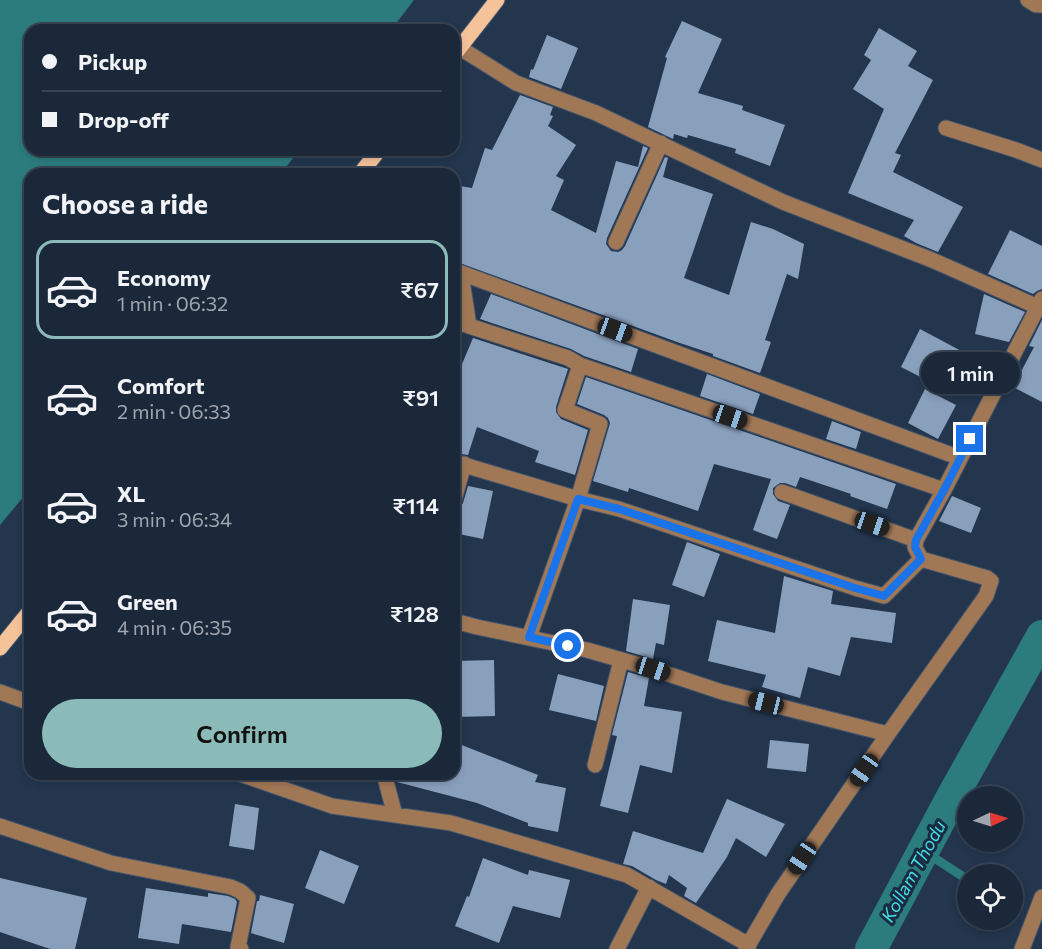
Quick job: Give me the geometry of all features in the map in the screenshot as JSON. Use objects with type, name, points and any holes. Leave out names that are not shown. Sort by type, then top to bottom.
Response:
[{"type":"main road","points":[[460,48],[497,0]]},
{"type":"main road","points":[[365,168],[374,156]]},
{"type":"main road","points":[[0,648],[24,618]]},
{"type":"street","points":[[1028,0],[1042,5]]},
{"type":"street","points":[[257,780],[332,806],[451,823],[627,875],[748,947],[778,894],[986,596],[991,581],[921,559],[915,547],[916,540],[1040,303],[783,202],[596,113],[516,83],[460,54]]},
{"type":"street","points":[[946,129],[1042,160]]},
{"type":"street","points":[[616,242],[661,143]]},
{"type":"street","points":[[460,272],[960,458]]},
{"type":"street","points":[[460,276],[463,287],[462,324],[568,358],[580,365],[944,490]]},
{"type":"street","points":[[529,637],[578,499],[600,424],[565,410],[580,365]]},
{"type":"street","points":[[460,463],[619,509],[884,596],[921,559]]},
{"type":"street","points":[[782,492],[916,540]]},
{"type":"street","points":[[460,623],[587,650],[722,692],[888,734]]},
{"type":"street","points":[[595,765],[621,660]]},
{"type":"street","points":[[0,692],[24,701]]},
{"type":"street","points":[[386,780],[395,815]]},
{"type":"street","points":[[0,826],[111,863],[231,887],[240,891],[248,898],[238,947],[241,949]]},
{"type":"street","points":[[617,949],[649,887]]},
{"type":"street","points":[[1022,949],[1042,897]]},
{"type":"shaded area","points":[[0,0],[414,0],[396,24],[24,24],[24,156],[294,156],[286,168],[24,168],[24,496],[0,525]]},
{"type":"building","points":[[682,21],[722,39],[698,93],[743,106],[742,110],[785,125],[770,166],[735,153],[736,149],[688,135],[687,138],[674,134],[673,139],[648,127],[667,58],[665,57]]},
{"type":"building","points":[[879,28],[917,51],[908,66],[933,80],[895,153],[901,155],[893,172],[963,207],[938,252],[904,236],[914,220],[848,193],[884,109],[853,89],[871,60],[864,55]]},
{"type":"building","points":[[547,35],[578,48],[561,89],[529,77]]},
{"type":"building","points":[[520,95],[553,107],[550,115],[553,116],[548,126],[576,145],[556,176],[564,180],[551,210],[596,233],[616,161],[638,167],[643,146],[648,148],[607,238],[606,244],[611,251],[618,252],[625,246],[665,157],[668,158],[663,177],[713,194],[684,278],[729,295],[751,222],[773,229],[804,244],[798,279],[787,274],[765,340],[771,342],[760,373],[460,263],[460,186],[472,188],[485,148],[492,150]]},
{"type":"building","points":[[1010,230],[1042,246],[1042,289],[1033,294],[988,274]]},
{"type":"building","points":[[491,294],[638,349],[631,372],[584,356],[571,349],[480,319]]},
{"type":"building","points":[[984,294],[1025,312],[1009,342],[975,334]]},
{"type":"building","points":[[1042,320],[1042,402],[1013,387],[1034,347],[1029,346]]},
{"type":"building","points":[[920,329],[965,353],[946,390],[901,367]]},
{"type":"building","points":[[473,338],[568,369],[556,412],[561,419],[588,430],[575,475],[535,462],[539,451],[477,427],[468,455],[460,454],[460,369]]},
{"type":"building","points":[[707,374],[760,394],[753,414],[700,396]]},
{"type":"building","points":[[586,377],[896,484],[887,509],[800,477],[796,487],[780,483],[773,488],[773,494],[778,501],[790,505],[777,539],[753,530],[771,479],[714,464],[698,511],[629,488],[628,492],[593,481],[610,423],[604,415],[577,404]]},
{"type":"building","points":[[925,389],[956,405],[938,439],[908,423]]},
{"type":"building","points":[[832,421],[861,432],[856,449],[826,439]]},
{"type":"building","points":[[468,486],[493,491],[483,539],[460,534],[460,507]]},
{"type":"building","points":[[952,496],[981,508],[971,533],[939,521]]},
{"type":"building","points":[[687,542],[720,554],[704,597],[672,585]]},
{"type":"building","points":[[784,576],[833,591],[831,604],[896,613],[892,643],[851,637],[840,676],[808,667],[800,698],[762,687],[766,675],[708,661],[717,620],[775,633]]},
{"type":"building","points":[[633,599],[670,605],[664,645],[656,643],[653,659],[626,651]]},
{"type":"building","points":[[494,660],[495,716],[460,717],[460,661]]},
{"type":"building","points":[[628,672],[649,678],[644,706],[682,712],[672,773],[640,765],[628,813],[600,806],[617,736],[612,735]]},
{"type":"building","points":[[558,674],[604,686],[596,721],[549,710]]},
{"type":"building","points":[[770,740],[809,744],[806,772],[767,768]]},
{"type":"building","points":[[460,744],[538,775],[535,782],[566,788],[558,832],[528,826],[528,823],[477,803],[397,782],[397,780],[460,780]]},
{"type":"building","points":[[727,799],[785,824],[766,857],[736,838],[727,857],[696,903],[684,896],[687,888],[669,875],[666,884],[632,866],[623,864],[633,831],[703,853]]},
{"type":"building","points":[[235,804],[259,808],[254,850],[229,846]]},
{"type":"building","points":[[320,850],[359,866],[344,904],[305,888]]},
{"type":"building","points":[[483,858],[528,875],[529,870],[570,880],[560,918],[513,906],[499,943],[455,926],[467,896],[469,897]]},
{"type":"building","points":[[0,878],[87,898],[75,949],[51,949],[0,932]]},
{"type":"building","points":[[146,888],[208,897],[208,893],[235,899],[237,902],[231,932],[182,924],[179,944],[138,938]]},
{"type":"building","points":[[260,895],[294,904],[284,943],[251,933]]},
{"type":"waterway","name":"Kollam Thodu","points":[[871,949],[1042,636]]},
{"type":"waterway","points":[[924,851],[957,873]]},
{"type":"route","points":[[568,646],[529,637],[578,499],[619,509],[884,596],[921,559],[915,547],[916,540],[970,439]]}]
